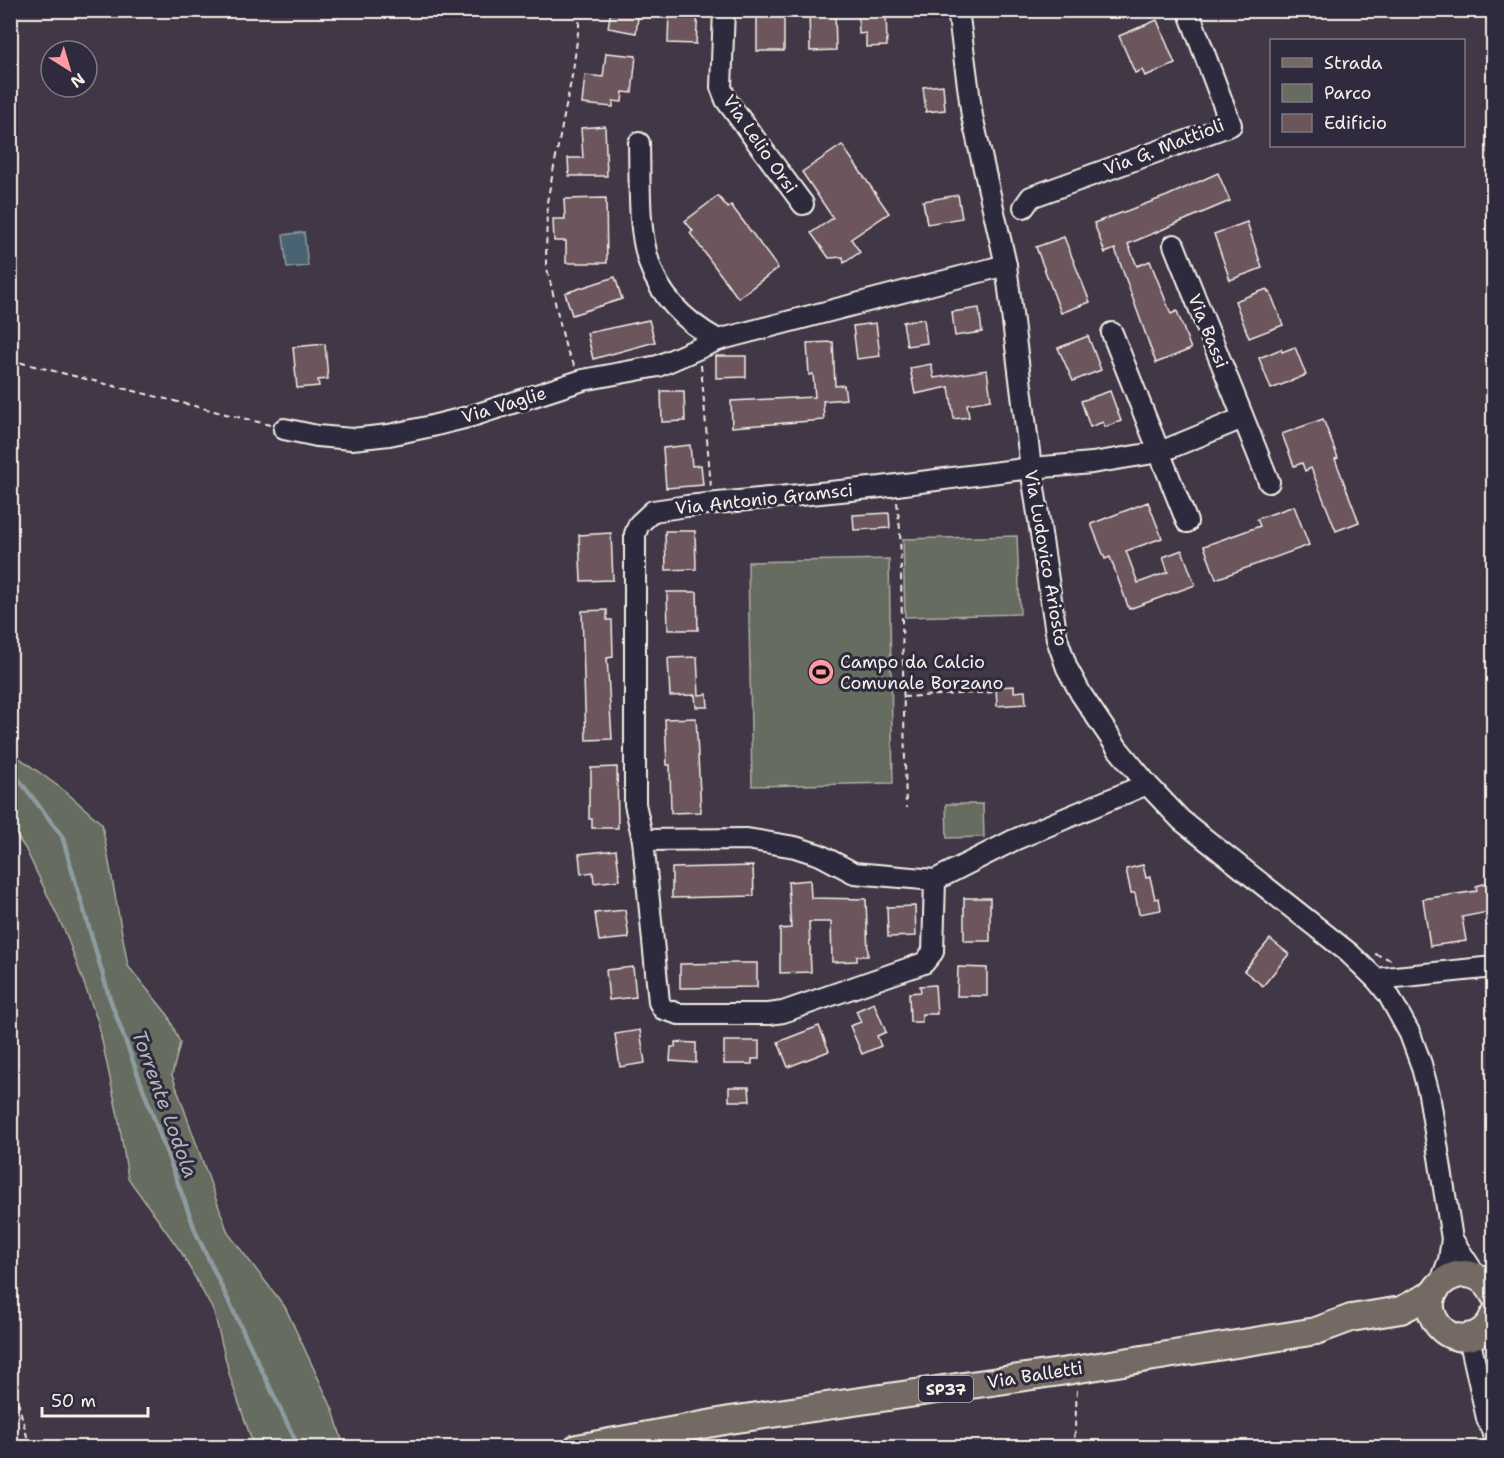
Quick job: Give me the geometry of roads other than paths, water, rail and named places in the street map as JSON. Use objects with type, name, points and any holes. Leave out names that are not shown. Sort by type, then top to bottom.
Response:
[{"type":"main road","name":"Via Balletti","points":[[1316,1331],[1351,1318],[1401,1310],[1437,1288],[1448,1278],[1458,1274],[1488,1287]]},
{"type":"main road","points":[[1437,1288],[1431,1312],[1440,1327]]},
{"type":"main road","name":"Via Balletti","points":[[577,1448],[730,1420],[1078,1369],[1316,1331],[1352,1332],[1418,1324],[1440,1327],[1450,1335],[1486,1326]]},
{"type":"street","name":"Via Lelio Orsi","points":[[724,10],[721,87],[726,100],[803,204]]},
{"type":"street","name":"Via Ludovico Ariosto","points":[[958,10],[972,116],[1006,265],[1031,468],[1057,639],[1067,668],[1081,694],[1118,749],[1181,820],[1349,953],[1388,994],[1410,1034],[1422,1064],[1429,1094],[1452,1239],[1449,1260],[1437,1288]]},
{"type":"street","name":"Via G. Mattioli","points":[[1024,207],[1031,197],[1231,125],[1188,10]]},
{"type":"street","points":[[639,142],[643,240],[653,278],[672,306],[694,325],[709,344]]},
{"type":"street","name":"Via Bassi","points":[[1174,245],[1269,482]]},
{"type":"street","name":"Via Vaglie","points":[[284,429],[317,436],[352,439],[389,435],[472,416],[583,380],[658,366],[709,344],[1006,265]]},
{"type":"street","points":[[1112,333],[1187,522]]},
{"type":"street","points":[[1031,468],[1092,463],[1160,452],[1243,418]]},
{"type":"street","name":"Via Antonio Gramsci","points":[[935,880],[933,952],[924,963],[783,1012],[679,1014],[663,1009],[659,1002],[643,840],[634,804],[634,534],[639,524],[653,512],[712,503],[895,485],[1031,468]]},
{"type":"street","points":[[643,840],[747,839],[795,847],[820,855],[854,873],[935,880],[1014,840],[1147,784]]},
{"type":"street","points":[[1376,979],[1494,968]]},
{"type":"street","name":"Via Ludovico Ariosto","points":[[1452,1239],[1488,1287]]},
{"type":"street","points":[[1486,1326],[1487,1418],[1494,1436]]},
{"type":"water","points":[[304,232],[308,266],[287,268],[283,235]]},
{"type":"waterway","name":"Torrente Lodola","points":[[10,772],[17,777],[62,836],[110,999],[197,1235],[299,1448]]},
{"type":"place","name":"Campo da Calcio Comunale Borzano","points":[[821,672]]}]
